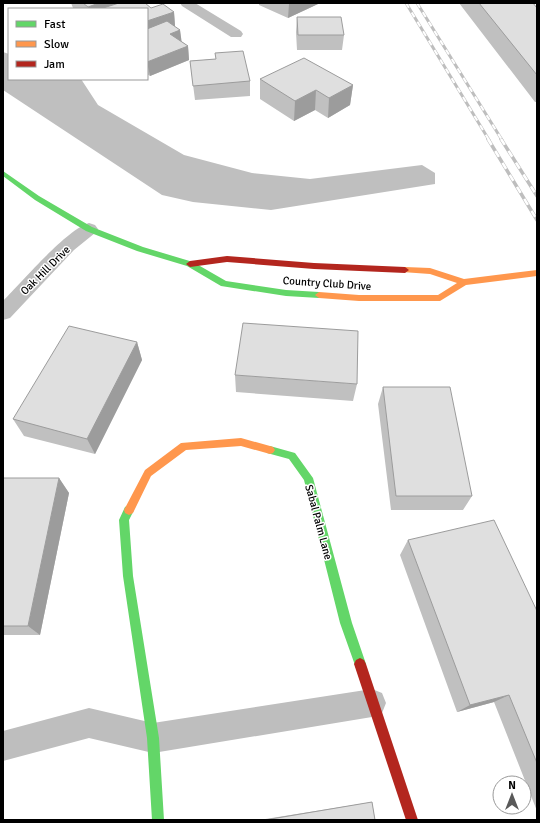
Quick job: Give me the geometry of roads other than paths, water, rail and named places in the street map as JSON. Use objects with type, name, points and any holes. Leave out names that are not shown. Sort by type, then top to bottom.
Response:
[{"type":"street","points":[[186,3],[236,34]]},
{"type":"street","name":"Country Club Drive","points":[[3,173],[37,198],[89,229],[140,249],[190,264],[224,284],[286,293],[359,298],[440,298],[464,282]]},
{"type":"street","name":"Oak Hill Drive","points":[[3,313],[68,246],[89,229]]},
{"type":"street","name":"Country Club Drive","points":[[190,264],[227,259],[314,266],[430,271],[464,282],[537,273]]},
{"type":"street","name":"Sabal Palm Lane","points":[[158,820],[153,738],[128,576],[124,520],[148,473],[184,446],[241,442],[292,456],[308,478],[346,622],[412,820]]},
{"type":"street","points":[[3,746],[89,723],[153,738],[372,703]]},
{"type":"railway","points":[[406,3],[489,140]]},
{"type":"railway","points":[[417,3],[502,140]]},
{"type":"railway","points":[[488,139],[537,220]]},
{"type":"railway","points":[[501,139],[537,196]]}]
